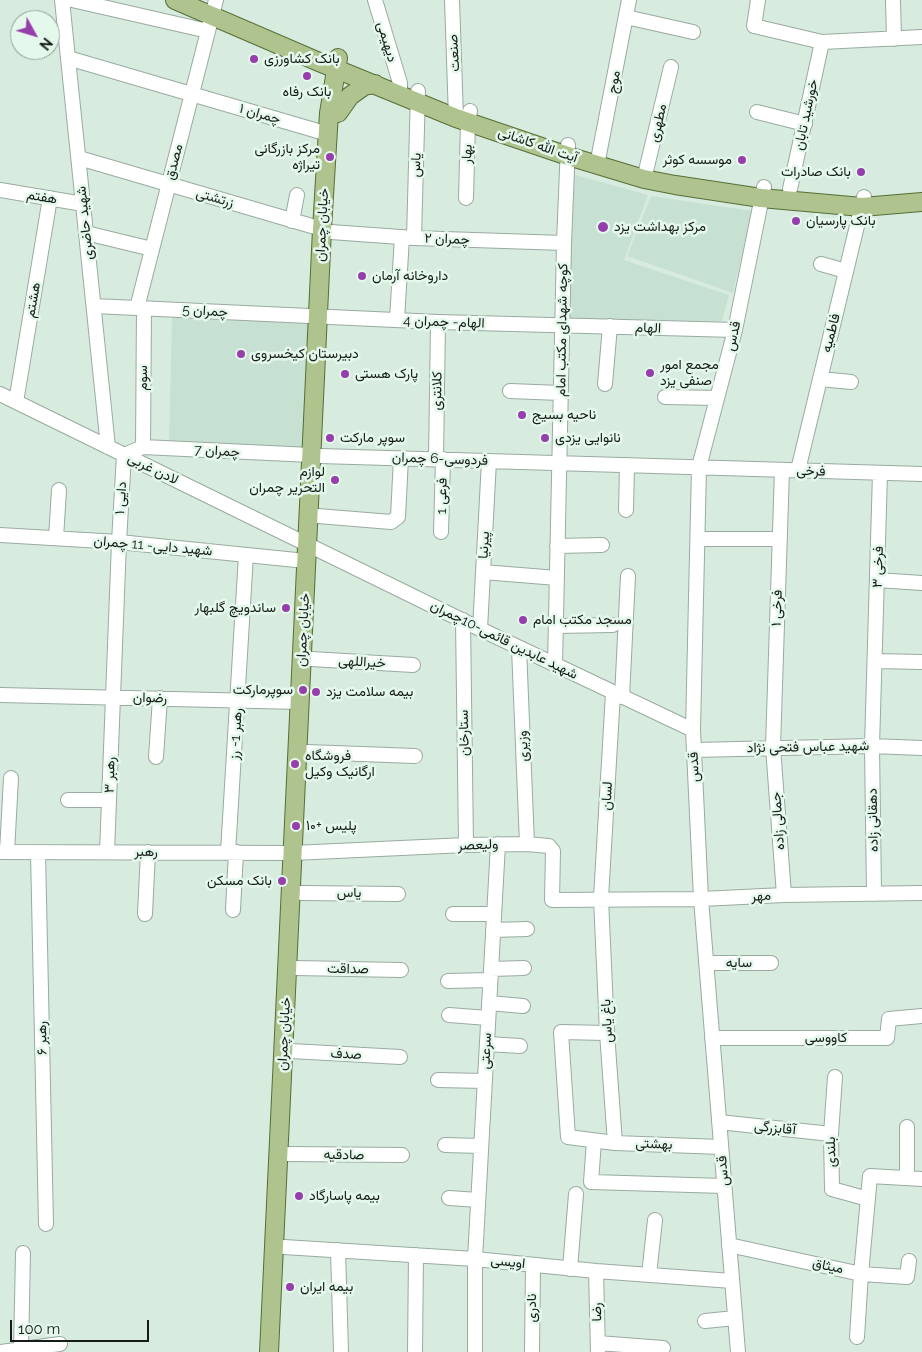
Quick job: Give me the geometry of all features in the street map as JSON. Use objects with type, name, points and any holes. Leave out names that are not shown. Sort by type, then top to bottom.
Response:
[{"type":"main road","name":"آیت الله کاشانی","points":[[175,0],[210,10],[463,114],[568,150],[646,173],[675,186],[789,194],[863,202],[922,202]]},
{"type":"main road","name":"آیت الله کاشانی","points":[[210,10],[319,62],[341,65],[375,84],[400,89]]},
{"type":"main road","points":[[319,62],[329,76],[333,87]]},
{"type":"main road","name":"خیابان چمران","points":[[278,1352],[300,893],[298,852],[300,702],[316,456],[326,231],[328,134],[333,87],[341,65]]},
{"type":"main road","name":"خیابان چمران","points":[[326,231],[340,94],[341,65]]},
{"type":"main road","points":[[338,114],[350,96],[364,86],[375,84]]},
{"type":"main road","name":"آیت الله کاشانی","points":[[863,202],[922,191]]},
{"type":"main road","name":"خیابان چمران","points":[[269,1352],[298,852],[307,752],[311,659],[310,551],[318,516],[316,456]]},
{"type":"street","name":"شهید حاضری","points":[[62,0],[108,447]]},
{"type":"street","points":[[72,0],[210,10]]},
{"type":"street","name":"دیهیمی","points":[[375,0],[400,89]]},
{"type":"street","name":"صنعت","points":[[452,0],[463,114]]},
{"type":"street","name":"موج","points":[[599,159],[629,0]]},
{"type":"street","points":[[758,0],[754,26],[822,42],[922,37]]},
{"type":"street","points":[[893,0],[894,39]]},
{"type":"street","name":"مصدق","points":[[140,308],[152,249],[192,94],[210,10]]},
{"type":"street","points":[[626,17],[693,32]]},
{"type":"street","name":"خورشید تابان","points":[[789,194],[822,42]]},
{"type":"street","points":[[68,58],[192,94]]},
{"type":"street","name":"مطهری","points":[[646,173],[671,67]]},
{"type":"street","name":"چمران ۱","points":[[192,94],[328,134]]},
{"type":"street","name":"یاس","points":[[397,320],[408,238],[418,97]]},
{"type":"street","points":[[757,112],[804,124]]},
{"type":"street","name":"بهار","points":[[463,114],[466,198]]},
{"type":"street","name":"کوچه شهدای مکتب امام","points":[[555,665],[560,394],[568,150]]},
{"type":"street","name":"زرتشتی","points":[[79,158],[326,231]]},
{"type":"street","name":"هفتم","points":[[0,190],[83,204]]},
{"type":"street","name":"قدس","points":[[738,1352],[701,899],[693,730],[699,467],[735,330],[763,192]]},
{"type":"street","points":[[292,221],[297,195]]},
{"type":"street","name":"هشتم","points":[[16,402],[50,198]]},
{"type":"street","name":"فاطمیه","points":[[798,470],[863,202]]},
{"type":"street","name":"چمران ۲","points":[[326,231],[408,238],[564,243]]},
{"type":"street","points":[[86,233],[152,249]]},
{"type":"street","points":[[820,264],[846,271]]},
{"type":"street","name":"چمران 5","points":[[94,306],[322,316]]},
{"type":"street","name":"سوم","points":[[140,308],[143,447]]},
{"type":"street","name":"الهام- چمران 4","points":[[322,316],[438,322],[562,325]]},
{"type":"street","name":"کلانتری","points":[[438,322],[439,459]]},
{"type":"street","name":"الهام","points":[[562,325],[735,330]]},
{"type":"street","points":[[604,384],[610,326]]},
{"type":"street","points":[[820,379],[850,382]]},
{"type":"street","points":[[510,390],[560,394]]},
{"type":"street","name":"لادن غربی","points":[[0,394],[124,455],[310,551]]},
{"type":"street","points":[[665,397],[718,398]]},
{"type":"street","name":"چمران 7","points":[[124,455],[143,447],[316,456]]},
{"type":"street","name":"دایی ۱","points":[[113,697],[124,455]]},
{"type":"street","name":"فردوسی-6 چمران","points":[[316,456],[627,465]]},
{"type":"street","points":[[318,516],[391,522],[398,517],[401,458]]},
{"type":"street","name":"فرعی 1","points":[[439,459],[441,532]]},
{"type":"street","name":"پیرنیا","points":[[480,629],[489,461]]},
{"type":"street","points":[[626,510],[627,465]]},
{"type":"street","name":"فرخی","points":[[627,465],[922,474]]},
{"type":"street","name":"فرخی ۱","points":[[773,747],[782,470]]},
{"type":"street","name":"فرخی ۳","points":[[872,746],[880,472]]},
{"type":"street","points":[[56,538],[59,490]]},
{"type":"street","name":"شهید دایی- 11 چمران","points":[[0,535],[119,542],[246,555],[310,551]]},
{"type":"street","points":[[698,539],[780,539]]},
{"type":"street","points":[[557,546],[602,544]]},
{"type":"street","name":"شهید عابدین قائمی-10چمران","points":[[310,551],[463,620],[693,730]]},
{"type":"street","name":"رهبر 1- رز","points":[[233,910],[232,852],[246,555]]},
{"type":"street","points":[[483,572],[557,578]]},
{"type":"street","name":"لسان","points":[[601,898],[628,576]]},
{"type":"street","points":[[877,580],[922,583]]},
{"type":"street","name":"ستارخان","points":[[463,620],[466,845]]},
{"type":"street","points":[[556,626],[613,625]]},
{"type":"street","name":"وزیری","points":[[519,648],[527,844]]},
{"type":"street","name":"خیراللهی","points":[[311,659],[413,665]]},
{"type":"street","points":[[875,660],[922,662]]},
{"type":"street","name":"رضوان","points":[[0,694],[300,702]]},
{"type":"street","name":"رهبر ۳","points":[[107,852],[113,697]]},
{"type":"street","points":[[156,756],[160,698]]},
{"type":"street","name":"شهید عباس فتحی نژاد","points":[[694,750],[872,746],[922,748]]},
{"type":"street","name":"دهقانی زاده","points":[[872,746],[874,894]]},
{"type":"street","name":"جمالی زاده","points":[[773,747],[784,895]]},
{"type":"street","points":[[307,752],[414,756]]},
{"type":"street","points":[[4,852],[11,778]]},
{"type":"street","points":[[68,800],[109,800]]},
{"type":"street","name":"ولیعصر","points":[[298,852],[498,844],[549,846],[553,851],[552,900],[601,898]]},
{"type":"street","name":"سرعتی","points":[[475,1352],[475,1259],[498,844]]},
{"type":"street","name":"رهبر","points":[[4,852],[298,852]]},
{"type":"street","name":"رهبر ۶","points":[[38,852],[46,1224]]},
{"type":"street","points":[[145,914],[148,852]]},
{"type":"street","name":"یاس","points":[[300,893],[398,894]]},
{"type":"street","name":"مهر","points":[[601,898],[701,899],[784,895],[922,893]]},
{"type":"street","name":"باغ یاس","points":[[601,898],[607,1033],[615,1143]]},
{"type":"street","points":[[453,914],[494,914]]},
{"type":"street","points":[[493,930],[527,929]]},
{"type":"street","name":"سایه","points":[[706,963],[771,963]]},
{"type":"street","name":"صداقت","points":[[295,968],[401,970]]},
{"type":"street","points":[[448,981],[524,968]]},
{"type":"street","points":[[489,1002],[523,1006]]},
{"type":"street","points":[[449,1015],[488,1018]]},
{"type":"street","name":"کاووسی","points":[[712,1038],[887,1038],[889,1019],[922,1016]]},
{"type":"street","name":"بهشتی","points":[[607,1033],[561,1032],[568,1137],[615,1143],[721,1147]]},
{"type":"street","points":[[487,1044],[520,1046]]},
{"type":"street","name":"صدف","points":[[291,1051],[400,1057]]},
{"type":"street","name":"بلندی","points":[[834,1077],[831,1134],[832,1189],[868,1199]]},
{"type":"street","points":[[438,1080],[485,1081]]},
{"type":"street","name":"آقابزرگی","points":[[719,1122],[831,1134]]},
{"type":"street","points":[[907,1127],[907,1178],[922,1179]]},
{"type":"street","points":[[590,1141],[591,1182],[724,1186]]},
{"type":"street","points":[[445,1145],[481,1146]]},
{"type":"street","name":"صادقیه","points":[[287,1154],[402,1155]]},
{"type":"street","name":"میثاق","points":[[729,1245],[861,1274],[870,1176],[907,1178]]},
{"type":"street","points":[[570,1268],[576,1194]]},
{"type":"street","points":[[449,1198],[478,1200]]},
{"type":"street","points":[[649,1275],[655,1220]]},
{"type":"street","name":"اویسی","points":[[284,1247],[475,1259],[596,1271],[732,1281]]},
{"type":"street","points":[[338,1250],[341,1352]]},
{"type":"street","points":[[21,1350],[23,1253]]},
{"type":"street","points":[[415,1352],[416,1255]]},
{"type":"street","points":[[857,1337],[861,1274],[907,1277],[909,1261]]},
{"type":"street","name":"نادری","points":[[532,1352],[533,1265]]},
{"type":"street","name":"رضا","points":[[596,1271],[598,1347]]},
{"type":"street","points":[[705,1321],[735,1318]]},
{"type":"street","points":[[0,1352],[60,1344]]},
{"type":"street","points":[[598,1347],[663,1348]]},
{"type":"shaded area","name":"مرکز بهداشت یزد","points":[[572,174],[648,195],[624,260],[729,295],[722,321],[568,320]]},
{"type":"shaded area","points":[[651,196],[752,211],[733,293],[627,256]]},
{"type":"shaded area","name":"دبیرستان کیخسروی","points":[[172,317],[312,322],[307,450],[169,445]]},
{"type":"place","name":"بانک کشاورزی","points":[[254,59]]},
{"type":"place","name":"بانک رفاه","points":[[307,76]]},
{"type":"place","name":"مرکز بازرگانی تیراژه","points":[[330,157]]},
{"type":"place","name":"موسسه کوثر","points":[[742,160]]},
{"type":"place","name":"بانک صادرات","points":[[861,172]]},
{"type":"place","name":"بانک پارسیان","points":[[796,221]]},
{"type":"place","name":"مرکز بهداشت یزد","points":[[603,227]]},
{"type":"place","name":"داروخانه آرمان","points":[[362,276]]},
{"type":"place","name":"دبیرستان کیخسروی","points":[[241,354]]},
{"type":"place","name":"مجمع امور صنفی یزد","points":[[650,373]]},
{"type":"place","name":"پارک هستی","points":[[345,374]]},
{"type":"place","name":"ناحیه بسیج","points":[[522,415]]},
{"type":"place","name":"سوپر مارکت","points":[[330,438]]},
{"type":"place","name":"نانوایی یزدی","points":[[545,438]]},
{"type":"place","name":"لوازم التحریر چمران","points":[[335,480]]},
{"type":"place","name":"ساندویچ گلبهار","points":[[286,608]]},
{"type":"place","name":"مسجد مکتب امام","points":[[523,620]]},
{"type":"place","name":"سوپرمارکت","points":[[303,690]]},
{"type":"place","name":"بيمه سلامت يزد","points":[[316,692]]},
{"type":"place","name":"فروشگاه ارگانیک وکیل","points":[[295,764]]},
{"type":"place","name":"پلیس +۱۰","points":[[296,826]]},
{"type":"place","name":"بانک مسکن","points":[[282,881]]},
{"type":"place","name":"بیمه پاسارگاد","points":[[299,1196]]},
{"type":"place","name":"بیمه ایران","points":[[290,1287]]}]
